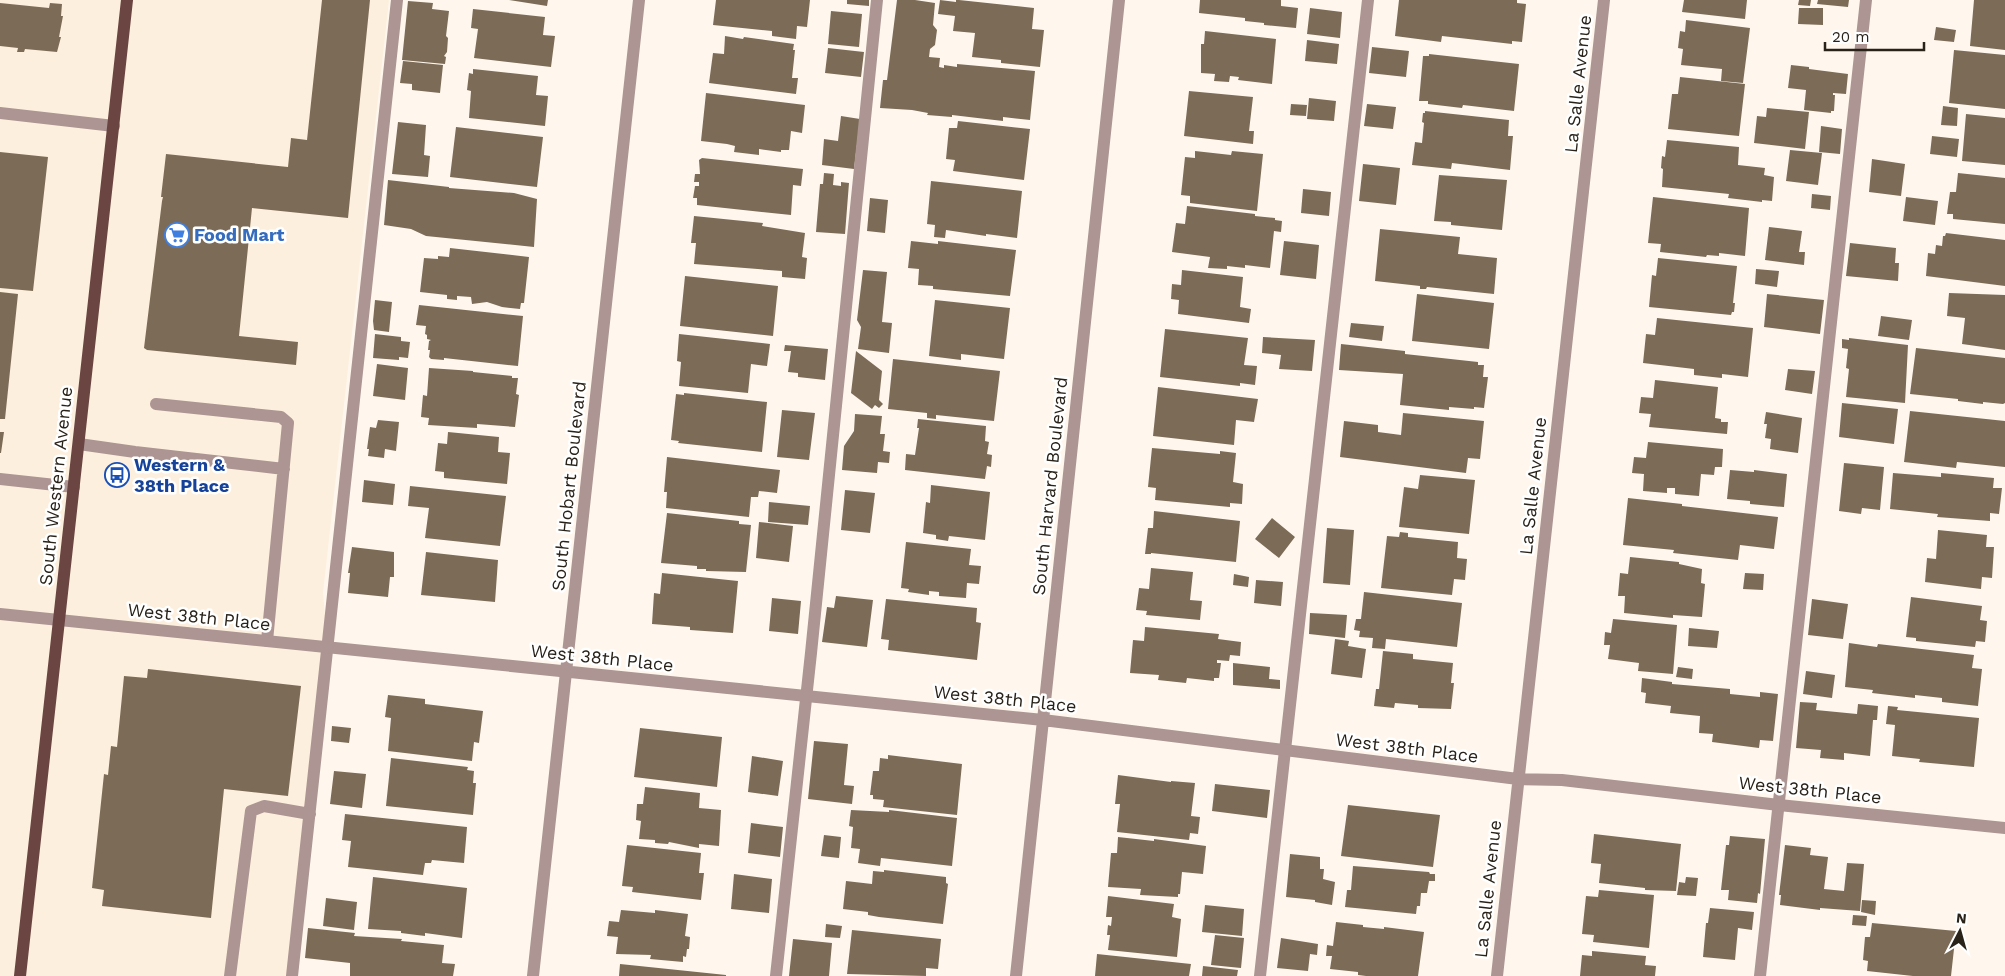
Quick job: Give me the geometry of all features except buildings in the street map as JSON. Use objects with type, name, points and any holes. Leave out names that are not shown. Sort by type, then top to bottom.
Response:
[{"type":"main road","name":"South Western Avenue","points":[[20,976],[114,126],[126,0]]},
{"type":"street","points":[[292,976],[396,0]]},
{"type":"street","name":"South Hobart Boulevard","points":[[533,976],[639,0]]},
{"type":"street","points":[[776,976],[807,696],[878,0]]},
{"type":"street","name":"South Harvard Boulevard","points":[[1016,976],[1119,0]]},
{"type":"street","points":[[1260,976],[1368,0]]},
{"type":"street","name":"La Salle Avenue","points":[[1497,976],[1604,0]]},
{"type":"street","points":[[1760,976],[1866,0]]},
{"type":"street","points":[[0,113],[114,126]]},
{"type":"street","points":[[156,404],[281,417],[288,423],[267,641]]},
{"type":"street","points":[[79,444],[284,468]]},
{"type":"street","points":[[0,479],[74,487]]},
{"type":"street","name":"West 38th Place","points":[[0,614],[1043,720],[1518,779],[1562,780],[1779,806],[2005,828]]},
{"type":"street","points":[[230,976],[251,811],[264,806],[310,814]]},
{"type":"shaded area","points":[[0,0],[389,0],[323,593],[328,647],[292,976],[0,976]]},
{"type":"place","name":"Food Mart","points":[[177,235]]},
{"type":"place","name":"Western & 38th Place","points":[[117,475]]}]
